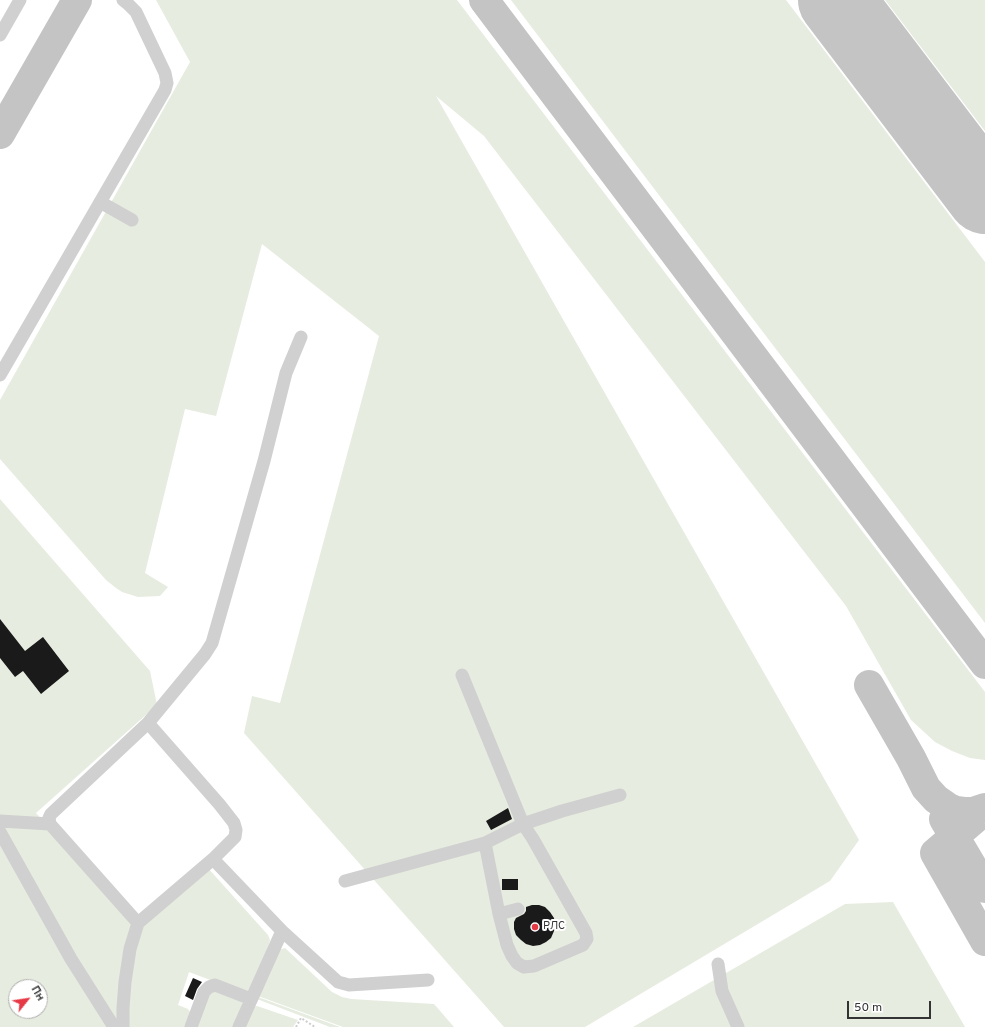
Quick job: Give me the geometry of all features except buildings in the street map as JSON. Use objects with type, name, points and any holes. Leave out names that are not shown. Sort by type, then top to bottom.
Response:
[{"type":"lane","points":[[0,34],[20,0]]},
{"type":"lane","points":[[0,375],[165,90],[167,83],[165,73],[136,12],[123,0]]},
{"type":"lane","points":[[100,202],[132,220]]},
{"type":"lane","points":[[138,923],[50,824],[48,818],[148,723],[205,654],[212,643],[264,461],[286,373],[301,337]]},
{"type":"lane","points":[[462,675],[523,824],[586,933],[587,939],[583,945],[534,966],[524,967],[517,963],[507,945],[499,914],[485,843]]},
{"type":"lane","points":[[123,1027],[126,976],[130,949],[138,923],[213,859],[234,837],[236,830],[234,824],[220,805],[148,723]]},
{"type":"lane","points":[[345,882],[485,843],[523,824],[562,811],[620,796]]},
{"type":"lane","points":[[0,822],[50,824]]},
{"type":"lane","points":[[0,832],[71,959],[114,1027]]},
{"type":"lane","points":[[213,859],[282,931],[338,982],[349,985],[428,980]]},
{"type":"lane","points":[[499,914],[518,909]]},
{"type":"lane","points":[[239,1027],[282,931]]},
{"type":"lane","points":[[718,964],[722,991],[738,1027]]},
{"type":"lane","points":[[191,1027],[204,992],[209,987],[215,985],[251,999]]},
{"type":"path","points":[[296,1027],[301,1018],[315,1027]]},
{"type":"shaded area","points":[[156,0],[457,0],[985,692],[985,760],[970,758],[935,742],[911,720],[846,606],[484,136],[436,96],[859,840],[830,881],[585,1027],[504,1027],[244,733],[252,696],[280,703],[379,336],[262,244],[216,416],[185,409],[145,573],[168,587],[160,596],[138,597],[122,592],[106,580],[0,459],[0,400],[190,62]]},
{"type":"shaded area","points":[[511,0],[786,0],[985,262],[985,623],[737,298]]},
{"type":"shaded area","points":[[885,0],[985,0],[985,131]]},
{"type":"shaded area","points":[[0,499],[150,671],[157,705],[36,813],[137,925],[207,867],[268,935],[270,940],[251,989],[245,993],[189,972],[178,1005],[188,1009],[190,1012],[189,1027],[0,1027]]},
{"type":"shaded area","points":[[893,902],[965,1027],[633,1027],[845,904]]},
{"type":"shaded area","points":[[285,948],[332,992],[342,997],[351,999],[434,1004],[454,1027],[343,1027],[258,996],[279,950]]},
{"type":"shaded area","points":[[211,990],[242,1002],[243,1007],[237,1027],[195,1027]]},
{"type":"shaded area","points":[[258,997],[340,1027],[330,1027],[257,999]]},
{"type":"shaded area","points":[[257,1006],[298,1020],[293,1027],[243,1027],[254,1007]]},
{"type":"taxiway","points":[[0,134],[77,0]]},
{"type":"taxiway","points":[[484,0],[985,664]]},
{"type":"taxiway","points":[[869,685],[911,758],[926,788],[936,799],[956,811],[973,812],[985,808]]},
{"type":"taxiway","points":[[985,810],[935,853],[985,941]]},
{"type":"taxiway","points":[[944,819],[985,888]]},
{"type":"runway","points":[[836,0],[985,196]]},
{"type":"place","name":"РЛС","points":[[535,927]]}]
